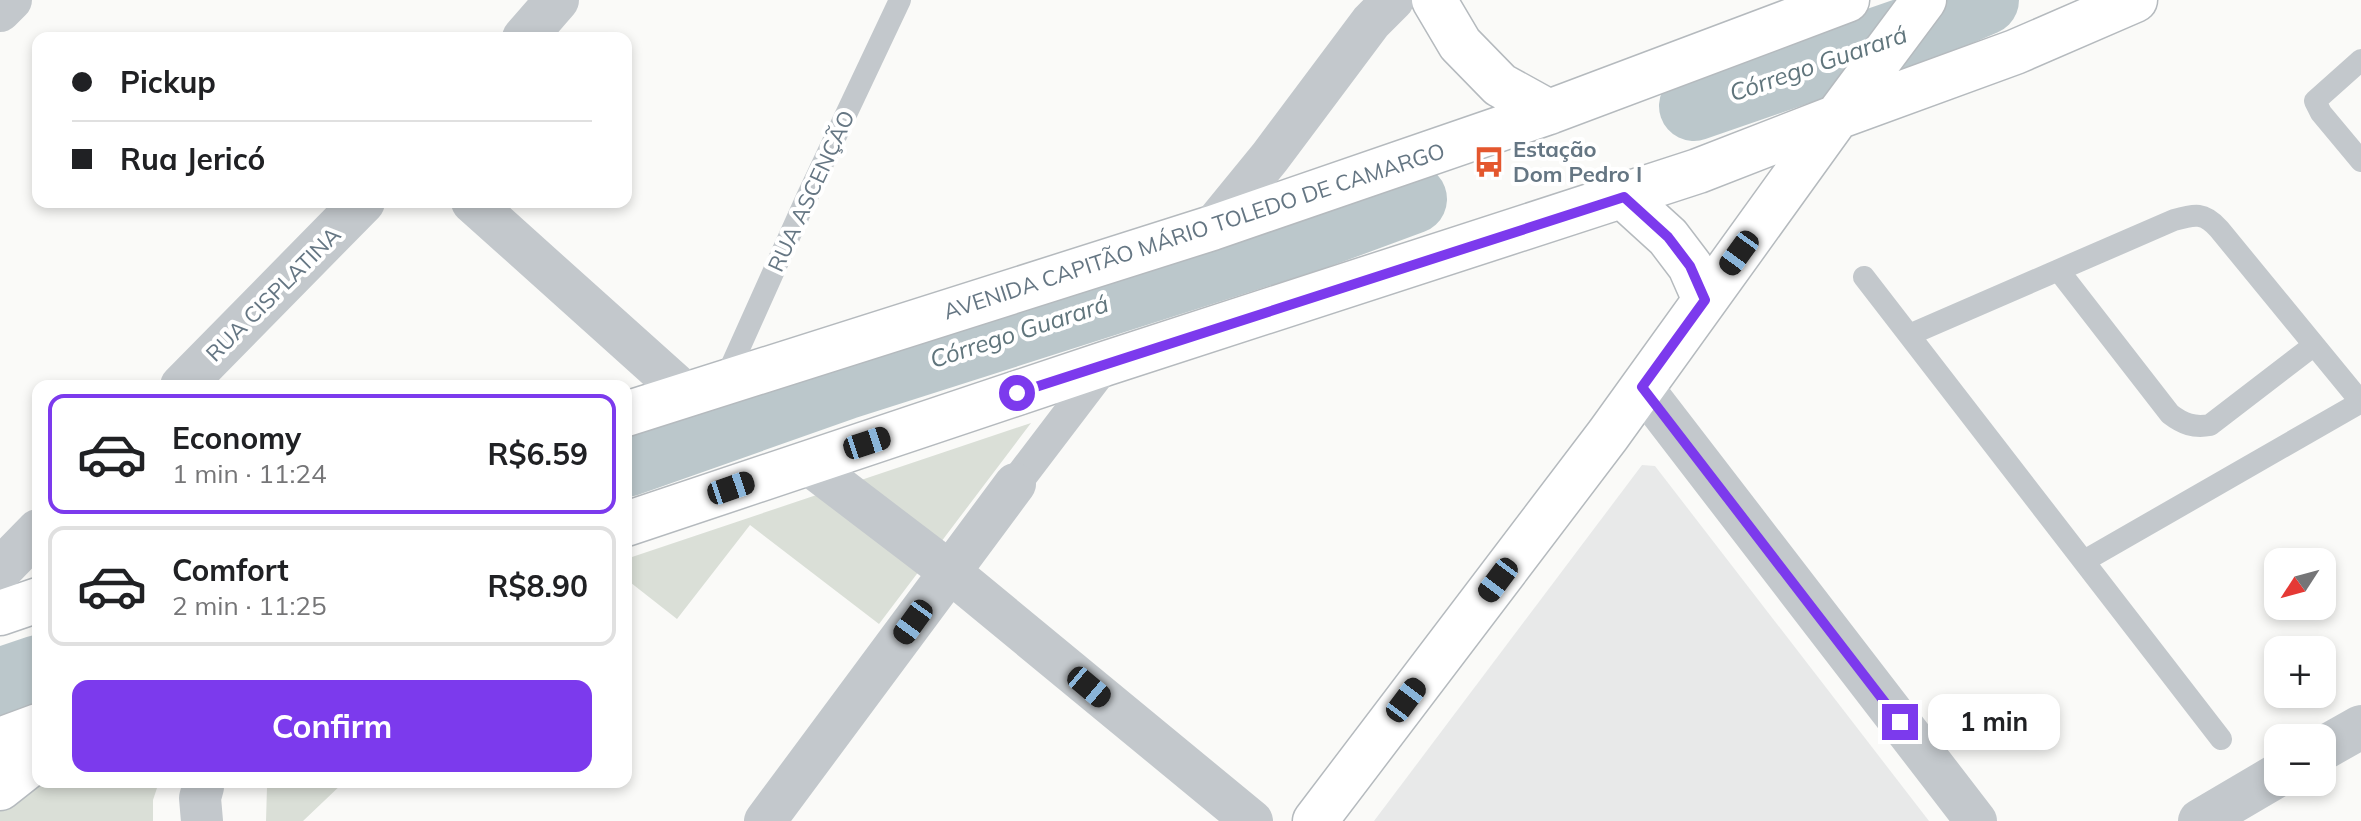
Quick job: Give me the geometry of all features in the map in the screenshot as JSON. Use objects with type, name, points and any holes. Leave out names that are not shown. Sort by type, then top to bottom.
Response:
[{"type":"main road","points":[[1434,0],[1460,44],[1500,85],[1549,112]]},
{"type":"main road","name":"AVENIDA CAPITÃO MÁRIO TOLEDO DE CAMARGO","points":[[632,412],[1212,228],[1549,112],[1847,0]]},
{"type":"main road","points":[[1315,821],[1642,387],[1924,0]]},
{"type":"main road","points":[[632,522],[1107,363],[1624,197],[2015,52],[2135,0]]},
{"type":"main road","points":[[1624,197],[1668,237],[1690,266],[1705,300]]},
{"type":"main road","points":[[0,613],[32,602]]},
{"type":"main road","points":[[0,740],[32,728]]},
{"type":"main road","points":[[0,788],[32,763]]},
{"type":"street","points":[[0,11],[11,0]]},
{"type":"street","points":[[529,32],[557,0]]},
{"type":"street","points":[[1212,228],[1270,157],[1371,22],[1393,0]]},
{"type":"street","name":"RUA CISPLATINA","points":[[188,380],[357,208]]},
{"type":"street","points":[[479,208],[705,389]]},
{"type":"street","points":[[765,821],[1107,363]]},
{"type":"street","points":[[1642,387],[1976,821]]},
{"type":"street","points":[[807,463],[950,572],[1252,821]]},
{"type":"street","points":[[0,570],[32,537]]},
{"type":"street","points":[[2336,741],[2361,727]]},
{"type":"street","points":[[2200,821],[2264,783]]},
{"type":"lane","name":"RUA ASCENÇÃO","points":[[705,389],[807,197],[900,0]]},
{"type":"lane","points":[[2361,60],[2315,101],[2321,113],[2361,161]]},
{"type":"lane","points":[[1909,335],[2174,220],[2198,215],[2210,220],[2361,402],[2084,561]]},
{"type":"lane","points":[[2059,271],[2170,414],[2182,423],[2198,427],[2210,425],[2313,346]]},
{"type":"lane","points":[[1864,277],[2221,739]]},
{"type":"shaded area","points":[[1031,423],[879,624],[750,525],[677,619],[632,584],[632,557]]},
{"type":"shaded area","points":[[1642,465],[1655,466],[1929,821],[1374,821]]},
{"type":"shaded area","points":[[32,786],[157,788],[153,800],[153,821],[0,821],[0,806]]},
{"type":"shaded area","points":[[267,788],[338,788],[303,821],[266,821]]},
{"type":"waterway","name":"Córrego Guarará","points":[[1694,106],[1919,28],[1984,0]]},
{"type":"waterway","name":"Córrego Guarará","points":[[632,460],[844,385],[1317,234],[1412,199]]},
{"type":"waterway","name":"Córrego Guarará","points":[[0,683],[32,672]]},
{"type":"place","name":"Estação Dom Pedro I","points":[[1489,162]]},
{"type":"route","points":[[1017,393],[1624,197],[1668,237],[1690,266],[1705,300],[1642,387],[1900,722]]}]
